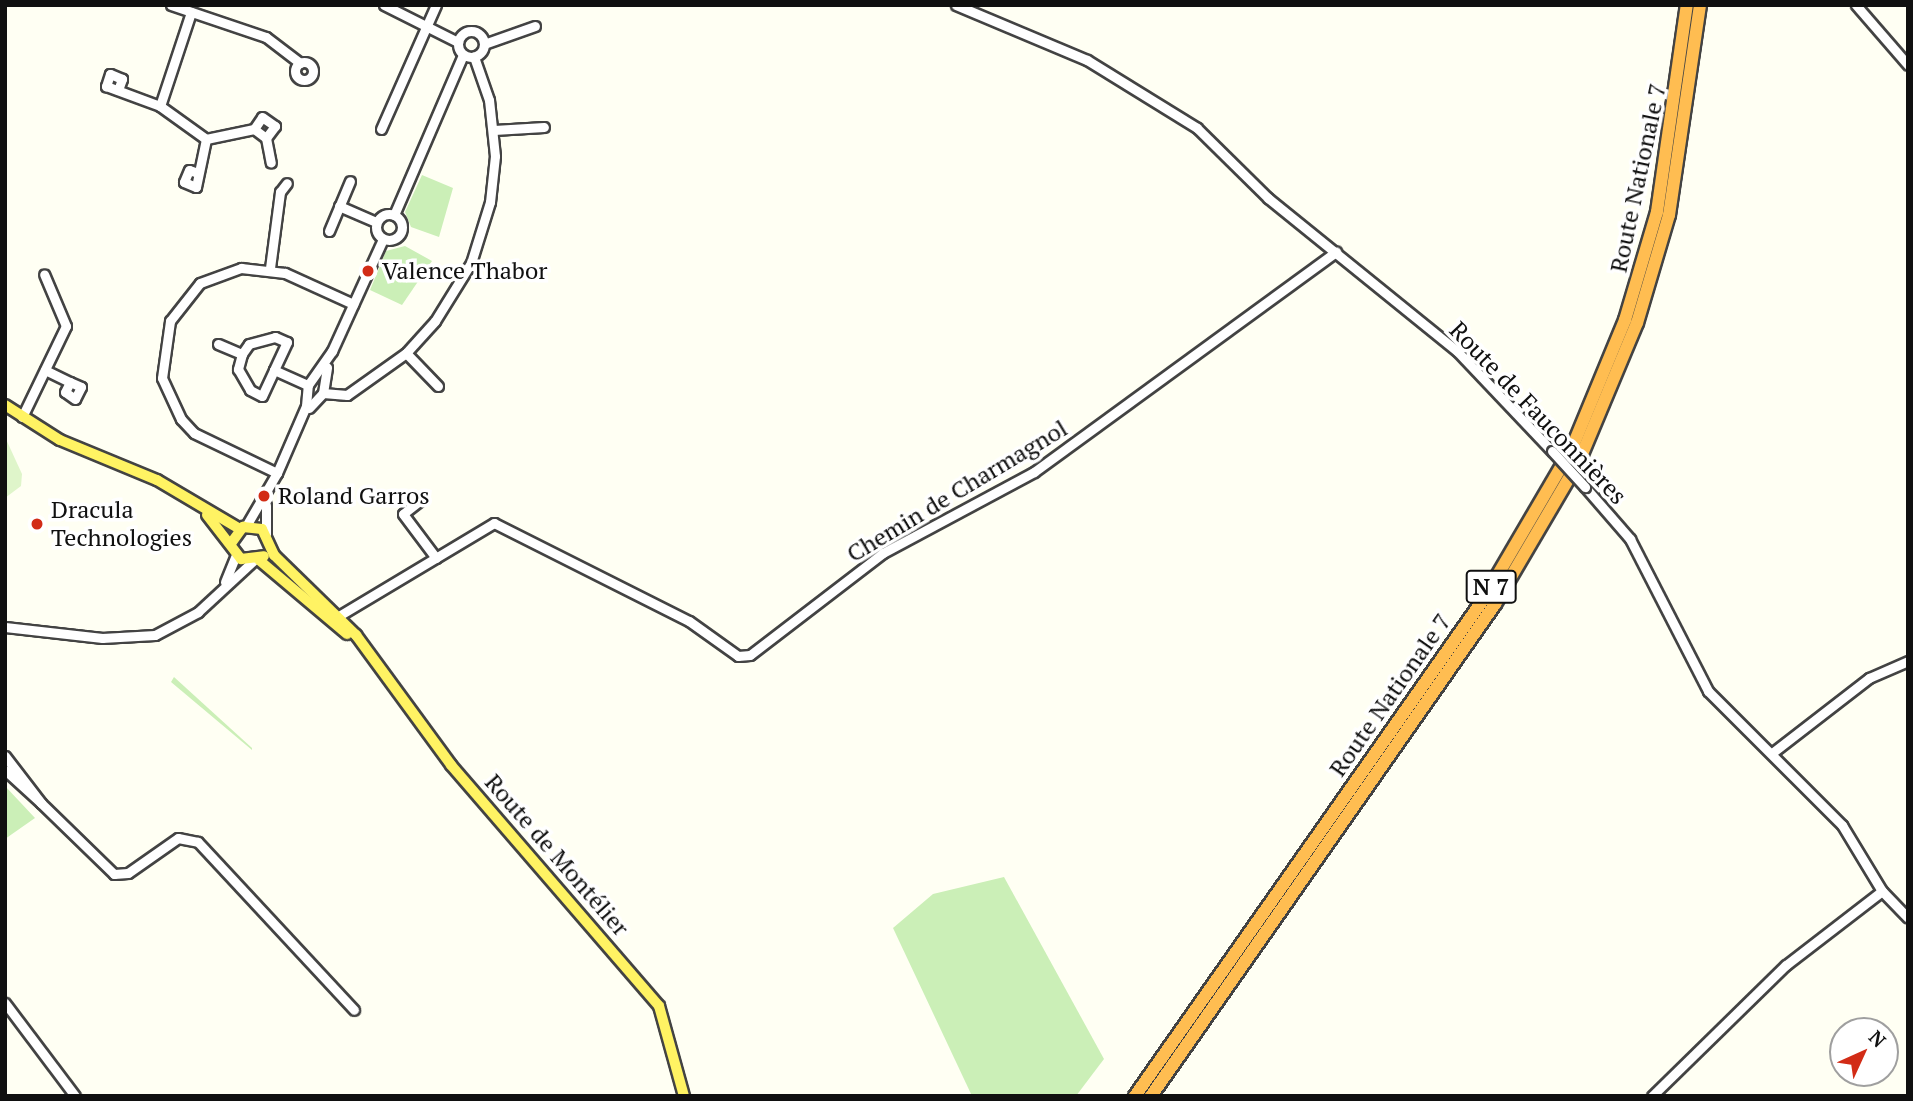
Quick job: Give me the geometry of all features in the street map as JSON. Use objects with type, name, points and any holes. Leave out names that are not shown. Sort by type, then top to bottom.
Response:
[{"type":"highway","name":"Route Nationale 7","points":[[1135,1096],[1483,600],[1572,448],[1625,320],[1657,212],[1687,5]]},
{"type":"highway","name":"Route Nationale 7","points":[[1151,1096],[1496,604],[1580,459],[1629,346],[1661,243],[1684,143],[1700,5]]},
{"type":"main road","points":[[5,405],[22,417],[243,527],[266,534],[268,547],[256,560]]},
{"type":"main road","points":[[194,502],[232,542],[236,555]]},
{"type":"main road","points":[[232,542],[243,527]]},
{"type":"main road","name":"Route de Montélier","points":[[268,547],[370,655],[451,765],[659,1006],[684,1096]]},
{"type":"main road","name":"Route de Montélier","points":[[236,555],[256,560],[335,619]]},
{"type":"street","points":[[171,5],[266,37],[300,63]]},
{"type":"street","points":[[266,534],[262,512],[277,474],[383,239],[401,233],[394,215],[463,55],[458,41],[384,5]]},
{"type":"street","points":[[381,129],[436,5]]},
{"type":"street","name":"Route de Fauconnières","points":[[957,5],[1087,60],[1154,97],[1457,351],[1585,487],[1637,550],[1708,691],[1842,825],[1882,891],[1908,918]]},
{"type":"street","points":[[1856,5],[1908,65]]},
{"type":"street","points":[[160,106],[191,12]]},
{"type":"street","points":[[474,57],[484,44],[535,26]]},
{"type":"street","points":[[458,41],[470,30],[484,44]]},
{"type":"street","points":[[463,55],[474,57]]},
{"type":"street","points":[[274,370],[315,389],[347,395],[406,353],[452,298],[476,249],[490,202],[494,130],[474,57]]},
{"type":"street","points":[[118,90],[160,106],[206,139],[254,129],[262,117],[275,126],[265,138]]},
{"type":"street","points":[[494,130],[544,127]]},
{"type":"street","points":[[254,129],[265,138],[271,163]]},
{"type":"street","points":[[195,172],[206,139]]},
{"type":"street","points":[[329,231],[350,181]]},
{"type":"street","points":[[270,268],[280,192],[287,183]]},
{"type":"street","points":[[339,206],[376,222],[383,239]]},
{"type":"street","points":[[376,222],[394,215]]},
{"type":"street","name":"Chemin de Charmagnol","points":[[335,619],[494,523],[688,621],[738,656],[750,655],[883,554],[1034,472],[1336,252]]},
{"type":"street","points":[[277,474],[194,433],[170,401],[161,356],[170,321],[194,288],[224,272],[270,268],[353,304]]},
{"type":"street","points":[[22,417],[66,326],[44,274]]},
{"type":"street","points":[[258,340],[286,342],[274,370],[262,396],[250,390],[237,369],[242,355],[258,340]]},
{"type":"street","points":[[218,344],[242,355]]},
{"type":"street","points":[[406,353],[438,386]]},
{"type":"street","points":[[45,370],[70,382]]},
{"type":"street","points":[[243,527],[277,474]]},
{"type":"street","points":[[422,499],[403,514],[436,558]]},
{"type":"street","points":[[218,593],[236,555]]},
{"type":"street","points":[[5,627],[143,637],[188,620],[256,560]]},
{"type":"street","points":[[1772,753],[1869,678],[1908,661]]},
{"type":"street","points":[[5,755],[41,803]]},
{"type":"street","points":[[5,770],[114,874],[128,873],[178,838],[198,842],[354,1010]]},
{"type":"street","points":[[1652,1096],[1786,965],[1882,891]]},
{"type":"street","points":[[5,1003],[75,1096]]},
{"type":"green space","points":[[422,175],[453,188],[439,237],[411,227],[405,212]]},
{"type":"green space","points":[[405,246],[432,261],[402,305],[370,290],[386,251]]},
{"type":"green space","points":[[5,437],[22,474],[21,486],[5,498]]},
{"type":"green space","points":[[174,677],[252,748],[252,750],[171,682]]},
{"type":"green space","points":[[5,786],[35,818],[5,839]]},
{"type":"green space","points":[[1004,877],[1104,1059],[1076,1096],[972,1096],[893,928],[933,894]]},
{"type":"place","name":"Valence Thabor","points":[[368,271]]},
{"type":"place","name":"Roland Garros","points":[[264,496]]},
{"type":"place","name":"Dracula Technologies","points":[[37,524]]}]
